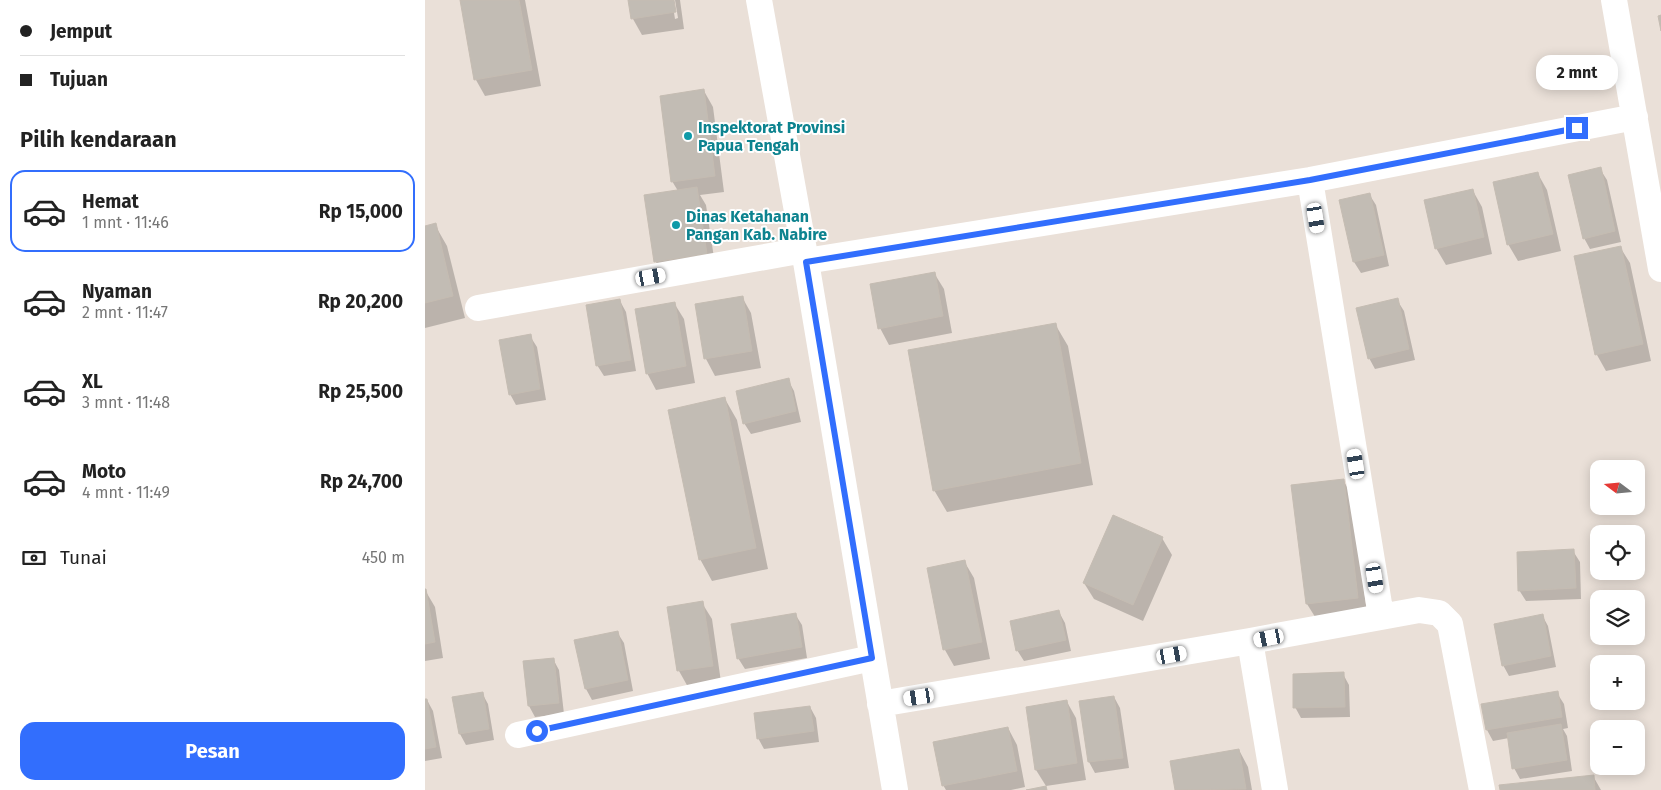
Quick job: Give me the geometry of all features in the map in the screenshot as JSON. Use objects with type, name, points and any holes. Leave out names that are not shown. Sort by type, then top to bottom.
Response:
[{"type":"street","points":[[759,0],[805,256],[895,790]]},
{"type":"street","points":[[1614,0],[1661,270]]},
{"type":"street","points":[[478,308],[805,256],[1310,180],[1635,117]]},
{"type":"street","points":[[1310,180],[1381,616]]},
{"type":"street","points":[[880,704],[1250,642],[1381,616],[1419,610],[1433,611],[1445,618],[1450,624],[1482,790]]},
{"type":"street","points":[[1250,642],[1275,790]]},
{"type":"street","points":[[518,735],[872,658]]},
{"type":"building","points":[[460,0],[519,0],[532,70],[474,80]]},
{"type":"building","points":[[628,0],[674,0],[676,12],[631,19]]},
{"type":"building","points":[[1661,15],[1661,31],[1658,16]]},
{"type":"building","name":"Inspektorat Provinsi Papua Tengah","points":[[704,89],[715,176],[671,182],[660,96]]},
{"type":"building","points":[[1601,167],[1615,231],[1583,239],[1568,175]]},
{"type":"building","points":[[1538,172],[1553,234],[1507,245],[1493,182]]},
{"type":"building","name":"Dinas Ketahanan Pangan Kab. Nabire","points":[[697,187],[707,254],[654,262],[644,195]]},
{"type":"building","points":[[1473,189],[1484,237],[1435,249],[1424,200]]},
{"type":"building","points":[[1370,193],[1384,255],[1353,262],[1339,200]]},
{"type":"building","points":[[436,223],[453,296],[425,303],[425,226]]},
{"type":"building","points":[[1621,246],[1643,344],[1595,355],[1574,256]]},
{"type":"building","points":[[935,272],[943,316],[878,329],[870,284]]},
{"type":"building","points":[[743,296],[752,351],[704,359],[695,304]]},
{"type":"building","points":[[1398,298],[1409,349],[1368,359],[1356,308]]},
{"type":"building","points":[[620,299],[631,360],[596,366],[586,305]]},
{"type":"building","points":[[675,302],[686,366],[646,374],[635,309]]},
{"type":"building","points":[[1056,323],[1081,463],[933,491],[908,350]]},
{"type":"building","points":[[531,334],[540,389],[509,395],[499,340]]},
{"type":"building","points":[[789,378],[796,411],[743,424],[736,391]]},
{"type":"building","points":[[725,397],[756,548],[699,560],[668,410]]},
{"type":"building","points":[[1344,479],[1358,598],[1306,604],[1291,485]]},
{"type":"building","points":[[1113,515],[1163,537],[1133,605],[1083,583]]},
{"type":"building","points":[[1574,549],[1576,588],[1518,591],[1517,552]]},
{"type":"building","points":[[965,560],[982,642],[943,650],[927,568]]},
{"type":"building","points":[[425,589],[435,642],[425,644]]},
{"type":"building","points":[[703,601],[713,666],[677,671],[667,607]]},
{"type":"building","points":[[1059,610],[1066,640],[1016,651],[1010,621]]},
{"type":"building","points":[[796,613],[802,647],[737,659],[731,624]]},
{"type":"building","points":[[1543,614],[1551,656],[1502,666],[1494,624]]},
{"type":"building","points":[[618,631],[628,680],[585,689],[574,640]]},
{"type":"building","points":[[554,658],[559,703],[528,706],[523,661]]},
{"type":"building","points":[[1344,672],[1345,707],[1293,708],[1293,674]]},
{"type":"building","points":[[1558,691],[1562,717],[1486,730],[1481,704]]},
{"type":"building","points":[[483,692],[489,729],[459,734],[452,697]]},
{"type":"building","points":[[1114,696],[1123,758],[1088,762],[1079,701]]},
{"type":"building","points":[[425,699],[427,699],[436,747],[425,749]]},
{"type":"building","points":[[1067,700],[1077,763],[1035,770],[1026,707]]},
{"type":"building","points":[[810,706],[814,731],[757,739],[754,713]]},
{"type":"building","points":[[1561,724],[1567,760],[1512,769],[1507,733]]},
{"type":"building","points":[[1008,727],[1017,771],[942,786],[933,742]]},
{"type":"building","points":[[1239,749],[1246,789],[1175,790],[1170,761]]},
{"type":"building","points":[[1594,775],[1595,790],[1500,790],[1499,785]]},
{"type":"building","points":[[1046,786],[1047,790],[1026,790]]},
{"type":"place","name":"Inspektorat Provinsi Papua Tengah","points":[[688,136]]},
{"type":"place","name":"Dinas Ketahanan Pangan Kab. Nabire","points":[[676,225]]},
{"type":"route","points":[[537,731],[872,658],[806,262],[1310,180],[1577,128]]}]
